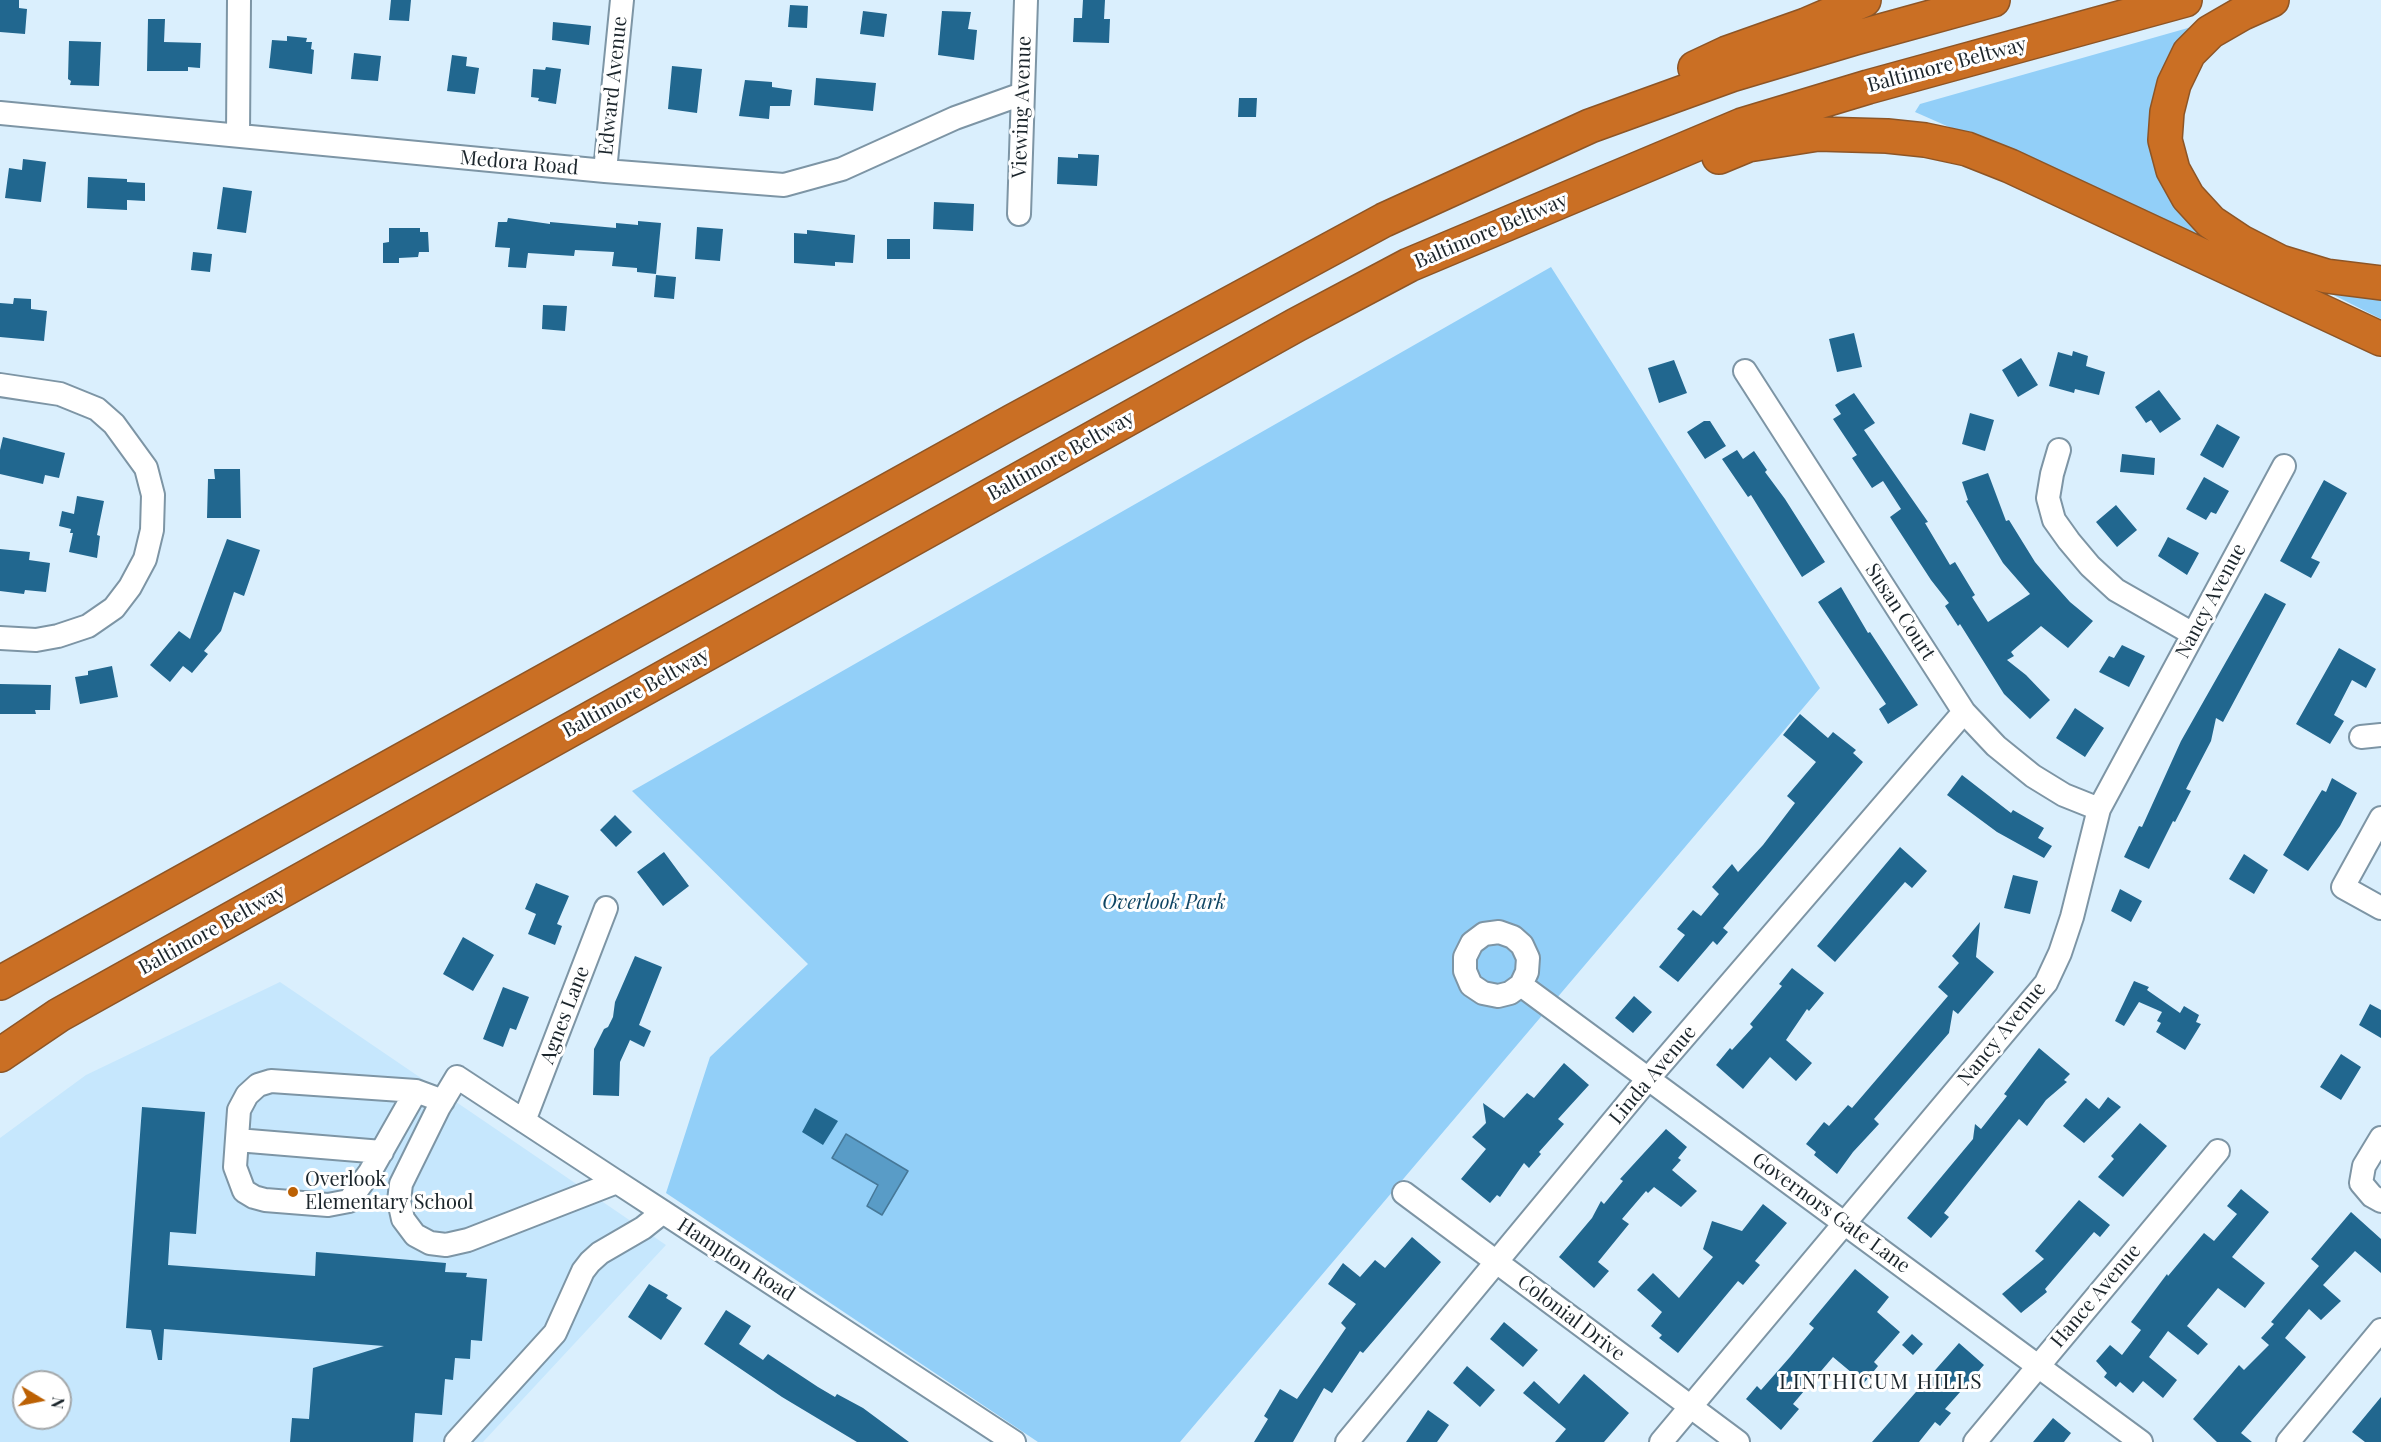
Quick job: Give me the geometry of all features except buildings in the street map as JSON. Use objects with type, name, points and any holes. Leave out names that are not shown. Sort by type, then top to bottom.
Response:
[{"type":"highway","points":[[1468,180],[1587,118],[1727,53],[1806,25],[1864,0]]},
{"type":"highway","points":[[0,982],[1044,404],[1384,220],[1590,126],[1731,75],[1993,0]]},
{"type":"highway","name":"Baltimore Beltway","points":[[0,1055],[58,1015],[1296,325],[1409,265],[1742,125],[1868,87],[2185,0]]},
{"type":"highway","points":[[2272,0],[2210,32],[2189,53],[2174,84],[2167,112],[2166,140],[2172,170],[2188,197],[2211,222],[2241,242],[2280,262],[2326,276],[2381,283]]},
{"type":"highway","points":[[1545,208],[1574,212],[1594,206],[1748,145],[1818,134],[1887,136],[1925,140],[1967,149],[2010,166],[2381,339]]},
{"type":"street","points":[[238,135],[239,0]]},
{"type":"street","name":"Edward Avenue","points":[[605,171],[622,0]]},
{"type":"street","name":"Viewing Avenue","points":[[1019,214],[1026,0]]},
{"type":"street","name":"Medora Road","points":[[0,113],[605,171],[784,185],[842,169],[955,118],[1022,94]]},
{"type":"street","name":"Susan Court","points":[[1745,371],[1964,712],[1996,746],[2033,776],[2064,795],[2099,809]]},
{"type":"street","points":[[0,385],[60,394],[97,409],[114,424],[146,468],[153,495],[152,530],[145,559],[130,587],[114,608],[87,626],[58,636],[36,640],[0,638]]},
{"type":"street","points":[[2059,450],[2048,498],[2054,520],[2069,541],[2090,566],[2116,590],[2193,634]]},
{"type":"street","name":"Nancy Avenue","points":[[1661,1442],[2046,982],[2061,953],[2099,809],[2284,465]]},
{"type":"street","name":"Linda Avenue","points":[[1347,1442],[1648,1079],[1964,712]]},
{"type":"street","points":[[2381,818],[2343,886],[2381,908]]},
{"type":"street","name":"Agnes Lane","points":[[524,1121],[606,908]]},
{"type":"street","name":"Governors Gate Lane","points":[[1521,985],[2141,1442]]},
{"type":"street","name":"Hampton Road","points":[[443,1101],[458,1077],[1014,1442]]},
{"type":"street","points":[[416,1091],[382,1152],[350,1201],[328,1205],[265,1200],[244,1191],[236,1167],[239,1110],[247,1095],[258,1085],[271,1080],[416,1091],[443,1101],[401,1184],[399,1201],[403,1220],[415,1235],[430,1243],[446,1245],[468,1240],[617,1182]]},
{"type":"street","points":[[2381,1138],[2364,1166],[2361,1183],[2372,1196],[2381,1201]]},
{"type":"street","points":[[237,1140],[382,1152]]},
{"type":"street","name":"Hance Avenue","points":[[1975,1442],[2218,1151]]},
{"type":"street","name":"Colonial Drive","points":[[1404,1193],[1738,1442]]},
{"type":"street","points":[[456,1442],[555,1332],[583,1271],[591,1262],[600,1253],[643,1228],[663,1212]]},
{"type":"street","points":[[2288,1442],[2381,1330]]},
{"type":"shaded area","name":"Overlook Elementary School","points":[[280,982],[666,1245],[483,1442],[0,1442],[0,1138],[86,1075]]},
{"type":"shaded area","points":[[846,1134],[908,1171],[882,1215],[867,1206],[878,1185],[832,1158]]},
{"type":"green space","points":[[2202,24],[2155,100],[2213,243],[1915,112],[1920,104]]},
{"type":"green space","name":"Overlook Park","points":[[1551,267],[1820,688],[1180,1442],[1038,1442],[666,1193],[710,1057],[808,964],[632,791]]},
{"type":"green space","points":[[2312,284],[2381,291],[2381,319]]},
{"type":"place","name":"Overlook Elementary School","points":[[293,1192]]},
{"type":"district","name":"LINTHICUM HILLS","points":[[1881,1382]]}]
